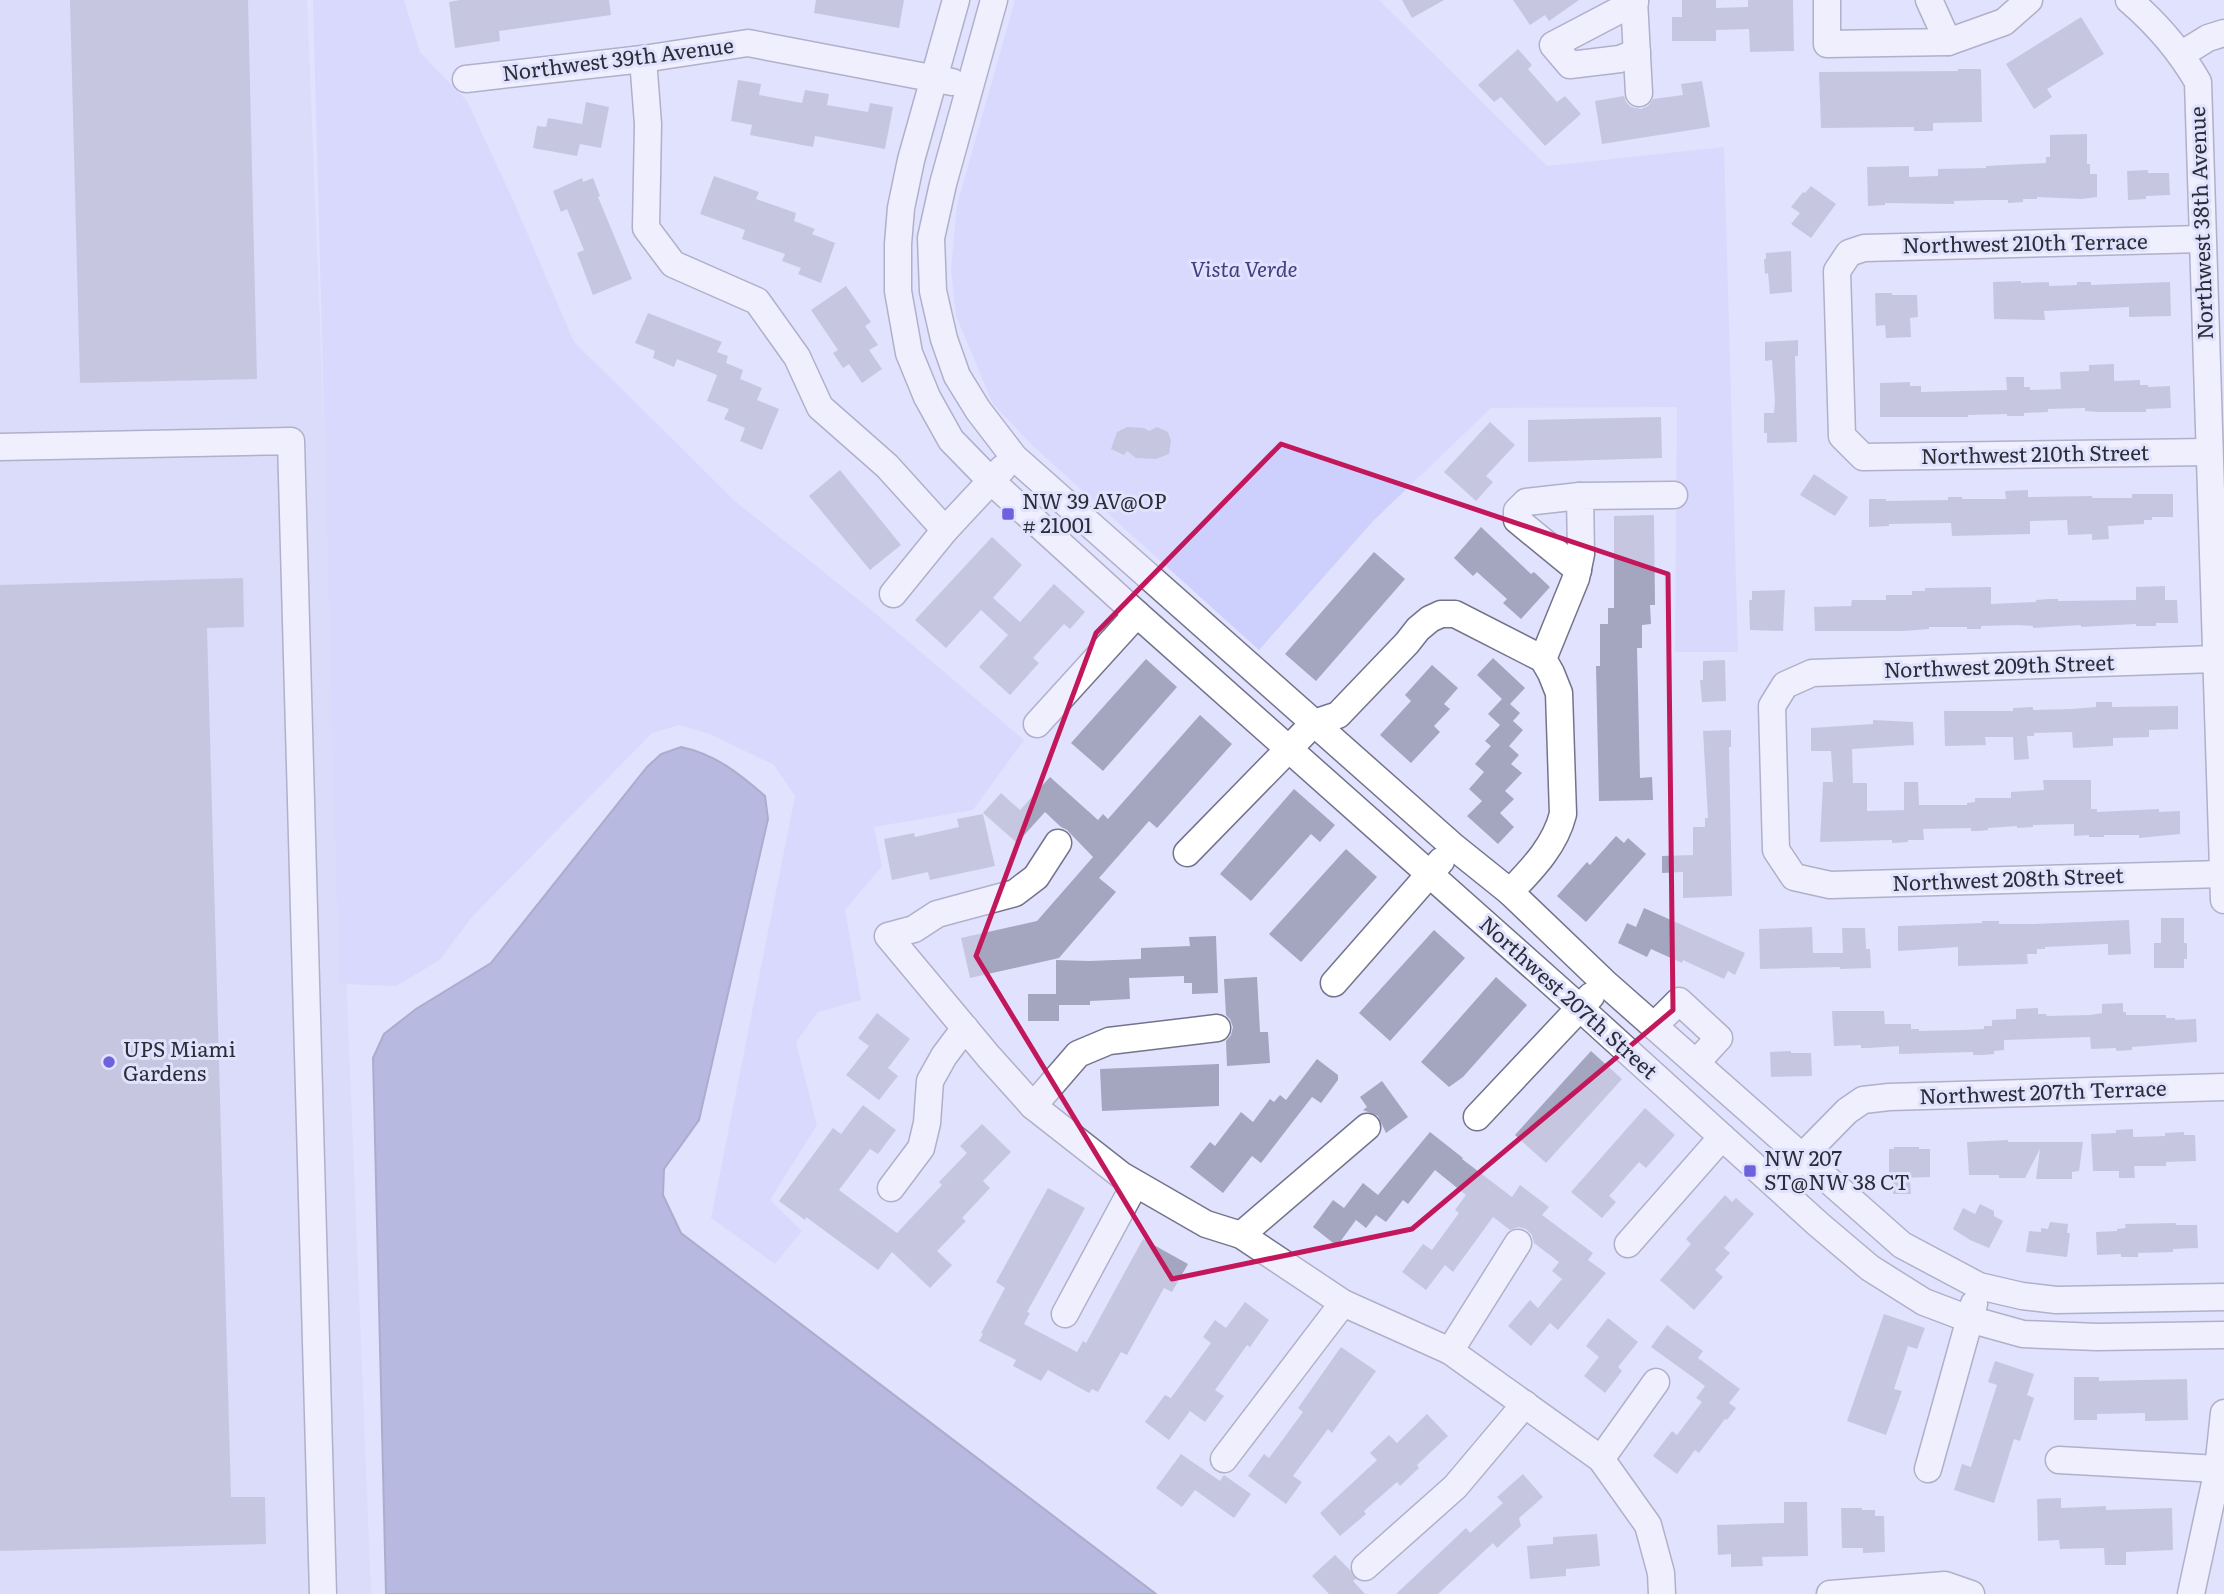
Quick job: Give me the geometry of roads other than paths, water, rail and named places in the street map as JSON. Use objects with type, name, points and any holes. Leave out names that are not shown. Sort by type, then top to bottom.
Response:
[{"type":"street","points":[[956,0],[911,160],[901,208],[898,291],[909,353],[927,397],[951,440],[991,481]]},
{"type":"street","points":[[893,594],[945,530],[1014,457],[978,410],[957,376],[944,339],[933,291],[931,238],[943,184],[994,0]]},
{"type":"street","points":[[1827,0],[1827,44],[1948,42],[2004,22],[2029,0]]},
{"type":"street","points":[[1929,0],[1948,42]]},
{"type":"street","name":"Northwest 38th Avenue","points":[[2129,0],[2151,19],[2182,54],[2197,82],[2208,452],[2218,556],[2215,659],[2222,770],[2224,900]]},
{"type":"street","points":[[1637,52],[1620,59],[1570,65],[1553,45],[1635,1],[1639,93]]},
{"type":"street","points":[[2182,54],[2208,38],[2224,33]]},
{"type":"street","name":"Northwest 39th Avenue","points":[[466,79],[643,59],[748,43],[971,86]]},
{"type":"street","points":[[643,59],[648,124],[646,228],[673,264],[757,301],[797,357],[820,407],[887,466],[945,530]]},
{"type":"street","name":"Northwest 210th Terrace","points":[[1863,457],[1842,436],[1837,271],[1849,253],[1864,248],[2202,239]]},
{"type":"street","points":[[0,447],[291,441],[323,1594]]},
{"type":"street","name":"Northwest 210th Street","points":[[1863,457],[2208,452]]},
{"type":"street","name":"Northwest 207th Street","points":[[1014,457],[1454,847],[1510,892],[1604,982],[1902,1245],[1979,1286],[2022,1296],[2056,1300],[2224,1297]]},
{"type":"street","name":"Northwest 207th Street","points":[[991,481],[1870,1268],[1924,1302],[1969,1319],[2023,1334],[2097,1337],[2224,1335]]},
{"type":"street","points":[[1578,570],[1517,520],[1517,511],[1526,502],[1580,496],[1674,495]]},
{"type":"street","points":[[1543,659],[1567,604],[1578,570],[1581,554],[1580,496]]},
{"type":"street","points":[[1037,724],[1137,614]]},
{"type":"street","points":[[1187,853],[1314,723],[1338,715],[1418,629],[1441,614],[1455,614],[1543,659],[1559,693],[1563,814],[1560,827],[1541,860],[1510,892]]},
{"type":"street","name":"Northwest 209th Street","points":[[1794,877],[1776,850],[1772,706],[1785,685],[1812,673],[2215,659]]},
{"type":"street","points":[[1058,843],[1036,877],[1015,893],[937,914],[914,929],[888,936],[1033,1107],[1121,1175],[1206,1224],[1241,1235],[1343,1303],[1450,1350],[1601,1459],[1648,1525],[1661,1573],[1662,1594]]},
{"type":"street","points":[[1334,983],[1454,847]]},
{"type":"street","name":"Northwest 208th Street","points":[[1794,877],[1829,885],[2223,874]]},
{"type":"street","points":[[1477,1117],[1604,982]]},
{"type":"street","points":[[1654,1026],[1679,1001],[1719,1038],[1696,1063]]},
{"type":"street","points":[[891,1188],[921,1148],[927,1124],[930,1080],[965,1028]]},
{"type":"street","points":[[1033,1107],[1079,1054],[1109,1041],[1217,1028]]},
{"type":"street","name":"Northwest 207th Terrace","points":[[1802,1156],[1847,1111],[1863,1100],[2224,1087]]},
{"type":"street","points":[[1241,1235],[1367,1127]]},
{"type":"street","points":[[1629,1244],[1722,1137]]},
{"type":"street","points":[[1775,1184],[1802,1156]]},
{"type":"street","points":[[1065,1314],[1135,1184]]},
{"type":"street","points":[[1450,1350],[1518,1243]]},
{"type":"street","points":[[1928,1469],[1979,1286]]},
{"type":"street","points":[[1224,1458],[1343,1303]]},
{"type":"street","points":[[1601,1459],[1656,1382]]},
{"type":"street","points":[[1365,1567],[1455,1487],[1525,1404]]},
{"type":"street","points":[[2192,1594],[2218,1469],[2224,1413]]},
{"type":"street","points":[[2059,1460],[2218,1469]]},
{"type":"street","points":[[1830,1594],[1945,1585],[1971,1594]]},
{"type":"place","name":"NW 39 AV@OP # 21001","points":[[1008,514]]},
{"type":"place","name":"UPS Miami Gardens","points":[[109,1062]]},
{"type":"place","name":"NW 207 ST@NW 38 CT","points":[[1750,1171]]},
{"type":"park label","name":"Vista Verde","points":[[1244,270]]}]
